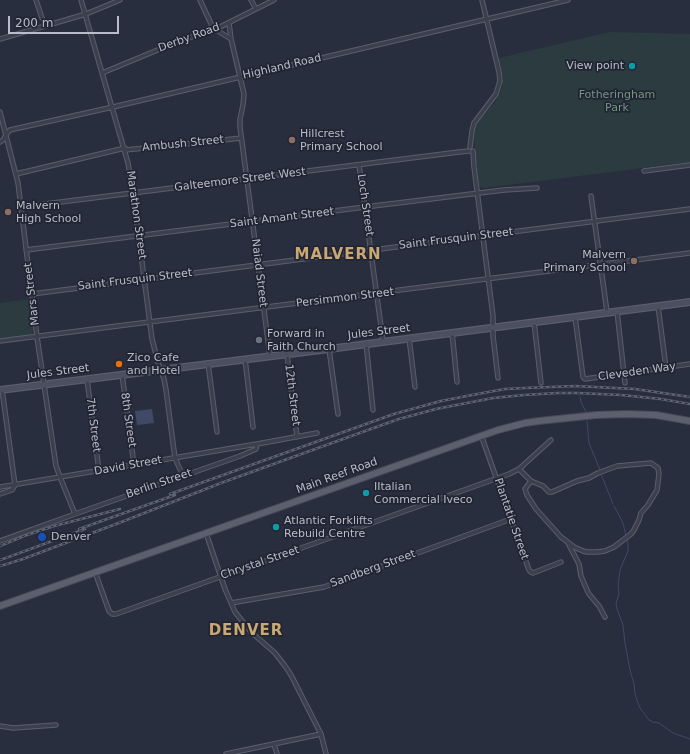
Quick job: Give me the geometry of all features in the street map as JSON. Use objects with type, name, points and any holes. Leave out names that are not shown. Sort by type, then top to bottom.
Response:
[{"type":"main road","name":"Jules Street","points":[[1,390],[690,302]]},
{"type":"main road","name":"Main Reef Road","points":[[0,606],[498,430],[525,423],[596,415],[656,415],[690,421]]},
{"type":"street","points":[[36,0],[42,18]]},
{"type":"street","name":"Marathon Street","points":[[81,0],[125,149],[134,193],[153,344],[164,379],[176,458],[183,476]]},
{"type":"street","points":[[0,34],[1,39],[86,14],[114,1],[120,0]]},
{"type":"street","points":[[200,0],[212,26],[231,39]]},
{"type":"street","points":[[251,0],[256,9]]},
{"type":"street","name":"Derby Road","points":[[102,73],[177,42],[215,29],[274,0]]},
{"type":"street","points":[[482,0],[500,81],[496,94],[474,123],[471,150],[493,316],[493,336],[498,378]]},
{"type":"street","name":"Highland Road","points":[[0,142],[10,130],[113,108],[568,0]]},
{"type":"street","name":"Naiad Street","points":[[229,22],[231,39],[244,97],[240,119],[241,138],[270,356]]},
{"type":"street","name":"Mars Street","points":[[0,112],[18,183],[37,337],[56,466],[75,514]]},
{"type":"street","name":"Ambush Street","points":[[16,174],[125,149],[241,138]]},
{"type":"street","name":"Galteemore Street West","points":[[21,207],[471,150]]},
{"type":"street","name":"Loch Street","points":[[359,165],[383,341]]},
{"type":"street","points":[[644,171],[690,166]]},
{"type":"street","name":"Saint Amant Street","points":[[26,250],[504,190],[537,188]]},
{"type":"street","points":[[591,196],[607,312]]},
{"type":"street","name":"Saint Frusquin Street","points":[[32,294],[690,209]]},
{"type":"street","name":"Persimmon Street","points":[[0,342],[690,253]]},
{"type":"street","points":[[658,306],[666,368]]},
{"type":"street","points":[[616,311],[625,383]]},
{"type":"street","name":"Cleveden Way","points":[[575,317],[583,377],[585,379],[690,364]]},
{"type":"street","points":[[534,322],[541,383]]},
{"type":"street","points":[[452,332],[457,382]]},
{"type":"street","points":[[409,338],[415,387]]},
{"type":"street","points":[[366,344],[374,410]]},
{"type":"street","points":[[329,349],[338,414]]},
{"type":"street","name":"12th Street","points":[[287,354],[297,437]]},
{"type":"street","points":[[245,359],[253,427]]},
{"type":"street","points":[[208,363],[217,432]]},
{"type":"street","name":"8th Street","points":[[122,374],[134,465]]},
{"type":"street","name":"7th Street","points":[[87,379],[99,471]]},
{"type":"street","points":[[0,494],[12,490],[15,487],[1,390]]},
{"type":"street","name":"Berlin Street","points":[[0,541],[240,456],[256,449],[257,444],[317,433]]},
{"type":"street","name":"Plantatie Street","points":[[481,435],[529,570],[533,573],[561,562]]},
{"type":"street","name":"Chrystal Street","points":[[95,572],[109,611],[112,614],[118,613],[497,479],[519,469],[551,440]]},
{"type":"street","name":"David Street","points":[[0,487],[257,444]]},
{"type":"street","points":[[519,469],[531,481],[541,485],[548,492],[589,478],[598,472],[616,466],[631,466],[649,463],[658,468],[659,474],[658,488],[648,505],[641,513],[636,528],[631,534],[614,547],[597,552],[583,551],[568,544],[561,538],[530,500],[525,491],[531,481]]},
{"type":"street","name":"Sandberg Street","points":[[231,603],[324,587],[512,519]]},
{"type":"street","points":[[206,533],[220,577],[238,617],[251,632],[275,653],[291,675],[321,734],[326,754]]},
{"type":"street","points":[[568,544],[580,564],[581,576],[589,594],[599,606],[605,617]]},
{"type":"street","points":[[0,726],[13,728],[56,725]]},
{"type":"street","points":[[226,754],[321,734]]},
{"type":"street","points":[[274,744],[277,754]]},
{"type":"green space","name":"Fotheringham Park","points":[[610,32],[690,34],[690,162],[484,188],[480,187],[474,131],[481,118],[495,102],[502,87],[503,80],[499,58]]},
{"type":"green space","points":[[29,299],[33,328],[32,335],[0,339],[0,303]]},
{"type":"water","points":[[152,409],[154,423],[137,425],[135,411]]},
{"type":"waterway","points":[[580,397],[586,412]]},
{"type":"waterway","points":[[587,421],[589,443],[600,470]]},
{"type":"waterway","points":[[601,474],[613,504]]},
{"type":"waterway","points":[[614,506],[623,523],[628,544],[628,551],[620,570],[618,584],[619,594],[616,603],[623,625],[635,694],[640,708],[649,720],[659,723],[673,733],[690,739]]},
{"type":"railway","points":[[170,494],[394,414],[441,401],[472,395],[505,389],[575,386],[635,389],[690,397]]},
{"type":"railway","points":[[0,566],[23,559],[221,483],[368,430],[399,419],[436,409],[493,398],[557,393],[621,395],[661,399],[690,404]]},
{"type":"railway","points":[[79,529],[175,495]]},
{"type":"railway","points":[[0,546],[54,526],[120,509]]},
{"type":"railway","points":[[0,560],[85,529]]},
{"type":"place","name":"View point","points":[[632,66]]},
{"type":"place","name":"Hillcrest Primary School","points":[[292,140]]},
{"type":"place","name":"Malvern High School","points":[[8,212]]},
{"type":"place","name":"Malvern Primary School","points":[[634,261]]},
{"type":"place","name":"Forward in Faith Church","points":[[259,340]]},
{"type":"place","name":"Zico Cafe and Hotel","points":[[119,364]]},
{"type":"place","name":"IItalian Commercial Iveco","points":[[366,493]]},
{"type":"place","name":"Atlantic Forklifts Rebuild Centre","points":[[276,527]]},
{"type":"place","name":"Denver","points":[[42,537]]},
{"type":"district","name":"MALVERN","points":[[338,255]]},
{"type":"district","name":"DENVER","points":[[246,631]]}]
